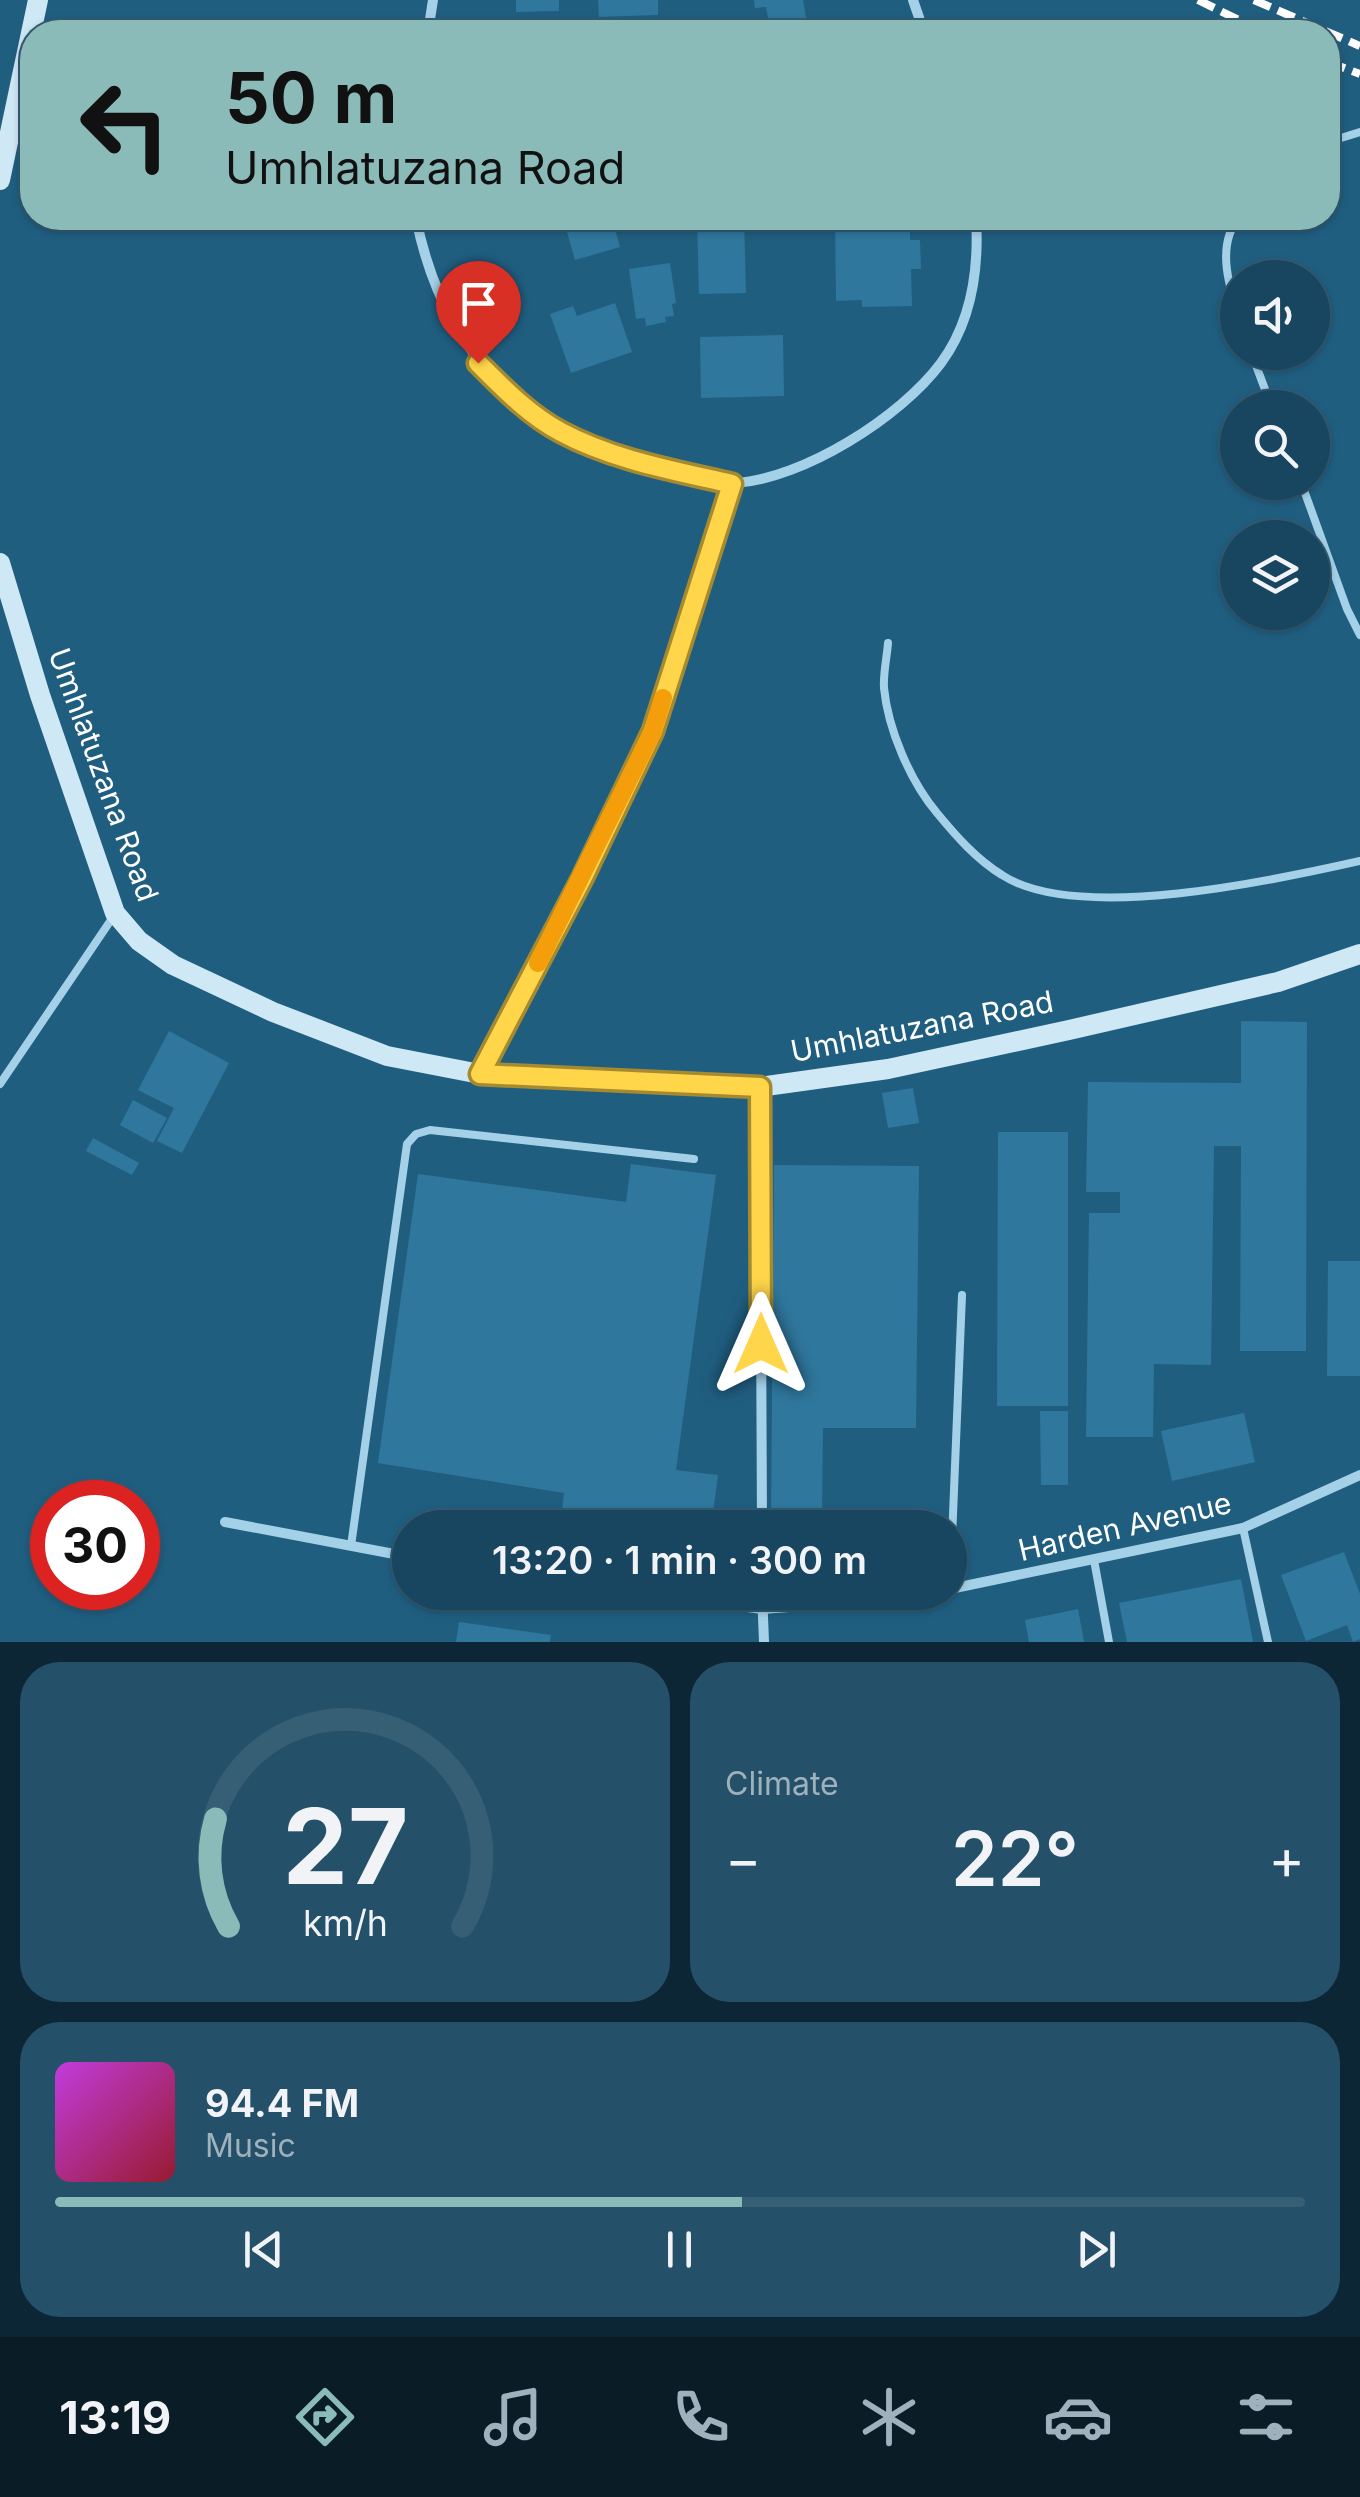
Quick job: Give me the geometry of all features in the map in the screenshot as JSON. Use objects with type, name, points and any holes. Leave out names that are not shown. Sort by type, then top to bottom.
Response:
[{"type":"street","points":[[0,180],[20,85]]},
{"type":"street","points":[[418,230],[426,266],[449,316],[478,363],[518,402],[562,433],[642,463],[732,484],[788,472],[842,445],[901,403],[941,363],[959,329],[976,278],[976,230]]},
{"type":"street","points":[[480,1074],[583,877],[653,731],[732,484]]},
{"type":"street","name":"Umhlatuzana Road","points":[[0,563],[40,695],[115,913],[139,941],[173,965],[272,1012],[387,1056],[480,1074],[760,1087],[888,1069],[1032,1038],[1278,982],[1360,954]]},
{"type":"street","points":[[760,1087],[762,1510]]},
{"type":"street","name":"Harden Avenue","points":[[967,1585],[1243,1528],[1360,1475]]},
{"type":"street","points":[[225,1522],[392,1554]]},
{"type":"street","points":[[762,1610],[764,1642]]},
{"type":"lane","points":[[1225,260],[1232,230]]},
{"type":"lane","points":[[1307,500],[1346,609],[1360,635]]},
{"type":"lane","points":[[888,642],[884,688],[902,753],[927,801],[964,844],[1005,878],[1062,895],[1151,896],[1290,877],[1360,861]]},
{"type":"lane","points":[[0,1084],[115,913]]},
{"type":"lane","points":[[351,1546],[407,1144],[416,1134],[430,1130],[694,1159]]},
{"type":"lane","points":[[953,1510],[962,1295]]},
{"type":"lane","points":[[1243,1528],[1268,1642]]},
{"type":"lane","points":[[1094,1560],[1109,1642]]},
{"type":"building","points":[[516,0],[559,0],[559,11],[516,12]]},
{"type":"building","points":[[598,0],[658,0],[658,15],[599,17]]},
{"type":"building","points":[[754,0],[803,0],[807,20],[768,20],[766,7],[755,8]]},
{"type":"building","points":[[566,230],[615,230],[620,247],[575,260]]},
{"type":"building","points":[[697,230],[744,230],[746,293],[699,294]]},
{"type":"building","points":[[835,230],[910,230],[910,240],[920,240],[921,269],[911,269],[912,306],[862,307],[862,300],[836,301]]},
{"type":"building","points":[[670,263],[674,316],[646,326],[645,318],[636,319],[629,269]]},
{"type":"building","points":[[615,303],[632,352],[571,373],[550,314],[573,306],[577,316]]},
{"type":"building","points":[[783,335],[784,396],[701,398],[700,337]]},
{"type":"building","points":[[1241,1021],[1307,1022],[1306,1351],[1240,1351],[1241,1146],[1214,1146],[1211,1365],[1154,1364],[1153,1437],[1086,1437],[1089,1213],[1120,1213],[1120,1192],[1086,1192],[1088,1082],[1241,1083]]},
{"type":"building","points":[[169,1031],[229,1063],[182,1153],[157,1141],[174,1108],[138,1090]]},
{"type":"building","points":[[913,1088],[919,1123],[888,1128],[882,1093]]},
{"type":"building","points":[[133,1100],[167,1118],[153,1143],[120,1125]]},
{"type":"building","points":[[998,1132],[1068,1132],[1068,1406],[997,1406]]},
{"type":"building","points":[[93,1138],[139,1163],[132,1175],[86,1151]]},
{"type":"building","points":[[631,1164],[716,1175],[676,1470],[718,1475],[713,1510],[562,1510],[564,1493],[378,1463],[418,1174],[626,1202]]},
{"type":"building","points":[[774,1165],[919,1166],[916,1428],[823,1428],[822,1510],[771,1510]]},
{"type":"building","points":[[1328,1261],[1360,1261],[1360,1376],[1327,1376]]},
{"type":"building","points":[[1040,1411],[1068,1411],[1068,1485],[1041,1485]]},
{"type":"building","points":[[1244,1413],[1255,1462],[1172,1481],[1161,1431]]},
{"type":"building","points":[[1344,1552],[1360,1594],[1360,1639],[1353,1642],[1347,1625],[1306,1641],[1281,1575]]},
{"type":"building","points":[[1241,1579],[1253,1642],[1127,1642],[1119,1603]]},
{"type":"building","points":[[1078,1609],[1084,1642],[1029,1642],[1025,1620]]},
{"type":"building","points":[[459,1622],[551,1635],[550,1642],[456,1642]]},
{"type":"railway","points":[[1198,0],[1239,20]]},
{"type":"railway","points":[[1254,0],[1300,20]]},
{"type":"railway","points":[[1340,37],[1360,46]]},
{"type":"railway","points":[[1340,66],[1360,74]]},
{"type":"slow traffic","points":[[538,963],[653,731],[663,698]]},
{"type":"route","points":[[478,363],[518,402],[562,433],[642,463],[732,484],[653,731],[583,877],[480,1074],[760,1087],[761,1344]]}]
